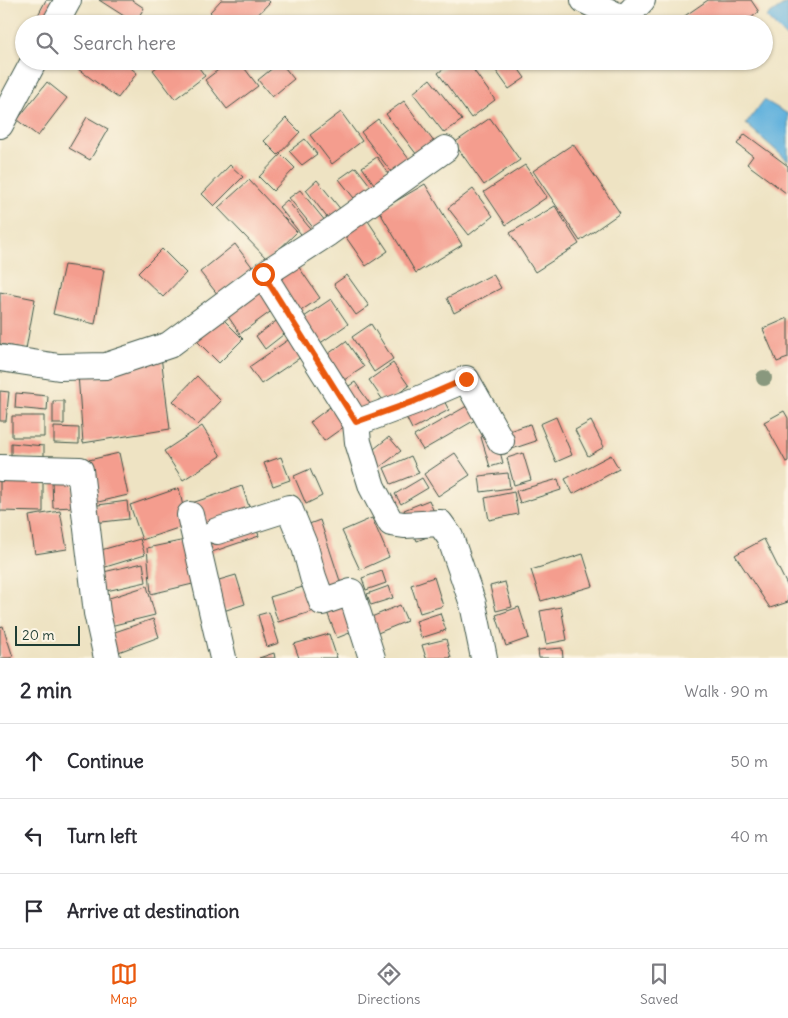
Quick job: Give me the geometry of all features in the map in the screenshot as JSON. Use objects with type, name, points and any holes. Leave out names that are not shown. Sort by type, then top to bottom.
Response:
[{"type":"street","points":[[60,15],[68,0]]},
{"type":"street","points":[[584,0],[617,15]]},
{"type":"street","points":[[627,15],[642,0]]},
{"type":"street","points":[[0,125],[29,70]]},
{"type":"street","points":[[0,358],[59,367],[106,366],[169,345],[263,274],[328,234],[445,149]]},
{"type":"street","points":[[263,274],[356,422],[358,442],[372,487],[391,523],[404,525],[440,523],[450,537],[473,604],[484,658]]},
{"type":"street","points":[[356,422],[415,401],[466,379],[501,441]]},
{"type":"street","points":[[0,468],[80,470],[97,613],[107,658]]},
{"type":"street","points":[[217,531],[289,508],[306,547],[312,577],[322,602],[351,592],[372,658]]},
{"type":"street","points":[[190,515],[223,658]]},
{"type":"water","points":[[788,2],[788,39],[773,24],[773,15],[769,15]]},
{"type":"water","points":[[764,100],[788,114],[788,161],[746,124]]},
{"type":"building","points":[[46,0],[54,0],[46,15],[38,15]]},
{"type":"building","points":[[99,0],[132,0],[144,8],[140,15],[122,15]]},
{"type":"building","points":[[221,0],[268,0],[270,2],[258,15],[213,15],[210,12]]},
{"type":"building","points":[[708,0],[751,0],[759,12],[755,15],[686,15]]},
{"type":"building","points":[[79,70],[133,70],[137,73],[118,98]]},
{"type":"building","points":[[153,70],[201,70],[205,76],[175,99]]},
{"type":"building","points":[[218,70],[246,70],[258,86],[227,109],[205,80]]},
{"type":"building","points":[[270,70],[287,70],[294,79],[272,97],[258,80]]},
{"type":"building","points":[[442,70],[473,70],[495,100],[471,118],[438,73]]},
{"type":"building","points":[[495,70],[519,70],[525,78],[509,89]]},
{"type":"building","points":[[430,79],[462,120],[444,133],[413,93]]},
{"type":"building","points":[[47,82],[67,98],[38,136],[17,120]]},
{"type":"building","points":[[404,101],[434,142],[417,155],[386,114]]},
{"type":"building","points":[[341,112],[362,141],[332,164],[310,135]]},
{"type":"building","points":[[87,117],[108,129],[90,160],[69,148]]},
{"type":"building","points":[[286,118],[300,132],[278,155],[264,141]]},
{"type":"building","points":[[490,118],[520,160],[484,185],[454,143]]},
{"type":"building","points":[[378,119],[409,159],[392,173],[361,132]]},
{"type":"building","points":[[745,134],[788,166],[788,191],[786,193],[747,164],[753,156],[737,144]]},
{"type":"building","points":[[305,139],[317,154],[302,165],[289,151]]},
{"type":"building","points":[[573,144],[620,213],[580,241],[533,171]]},
{"type":"building","points":[[281,154],[295,168],[273,191],[259,177]]},
{"type":"building","points":[[377,157],[391,177],[376,187],[362,167]]},
{"type":"building","points":[[230,165],[243,177],[214,206],[202,194]]},
{"type":"building","points":[[525,165],[547,197],[506,225],[484,192]]},
{"type":"building","points":[[356,167],[373,189],[357,202],[339,179]]},
{"type":"building","points":[[249,180],[297,232],[268,260],[218,208]]},
{"type":"building","points":[[317,180],[342,211],[329,220],[306,190]]},
{"type":"building","points":[[425,184],[462,245],[416,273],[379,211]]},
{"type":"building","points":[[473,189],[493,216],[469,235],[448,208]]},
{"type":"building","points":[[300,190],[326,222],[315,230],[289,198]]},
{"type":"building","points":[[287,200],[313,232],[305,239],[279,207]]},
{"type":"building","points":[[555,206],[579,244],[535,272],[510,233]]},
{"type":"building","points":[[366,218],[388,251],[366,266],[343,233]]},
{"type":"building","points":[[235,244],[253,268],[218,295],[200,272]]},
{"type":"building","points":[[162,249],[186,273],[163,297],[138,273]]},
{"type":"building","points":[[296,263],[320,298],[299,312],[276,277]]},
{"type":"building","points":[[64,265],[104,270],[95,324],[53,314]]},
{"type":"building","points":[[493,274],[501,288],[454,313],[447,298]]},
{"type":"building","points":[[347,275],[369,306],[356,315],[334,284]]},
{"type":"building","points":[[261,281],[277,307],[240,334],[223,309]]},
{"type":"building","points":[[0,292],[35,299],[26,349],[0,344]]},
{"type":"building","points":[[331,299],[348,324],[319,344],[301,319]]},
{"type":"building","points":[[219,315],[243,339],[219,363],[195,339]]},
{"type":"building","points":[[788,318],[788,358],[777,362],[763,329]]},
{"type":"building","points":[[279,319],[288,331],[265,349],[256,336]]},
{"type":"building","points":[[371,324],[393,359],[374,372],[352,337]]},
{"type":"building","points":[[288,340],[301,357],[261,384],[249,367]]},
{"type":"building","points":[[346,341],[364,367],[341,382],[324,357]]},
{"type":"building","points":[[161,356],[170,429],[83,443],[78,374]]},
{"type":"building","points":[[393,363],[409,386],[385,403],[369,380]]},
{"type":"building","points":[[197,376],[221,401],[198,425],[173,401]]},
{"type":"building","points":[[355,382],[373,408],[361,416],[343,390]]},
{"type":"building","points":[[436,386],[449,410],[412,429],[400,405]]},
{"type":"building","points":[[0,391],[9,392],[6,421],[0,421]]},
{"type":"building","points":[[16,393],[48,396],[47,411],[15,408]]},
{"type":"building","points":[[53,401],[64,401],[64,424],[53,424]]},
{"type":"building","points":[[474,402],[482,416],[423,450],[414,436]]},
{"type":"building","points":[[330,407],[345,426],[324,441],[310,422]]},
{"type":"building","points":[[784,411],[788,418],[788,461],[786,462],[764,422]]},
{"type":"building","points":[[12,416],[44,416],[44,437],[12,437]]},
{"type":"building","points":[[556,417],[572,455],[556,462],[540,424]]},
{"type":"building","points":[[591,421],[604,447],[588,456],[575,430]]},
{"type":"building","points":[[530,424],[536,441],[506,451],[500,434]]},
{"type":"building","points":[[202,426],[221,456],[183,480],[164,451]]},
{"type":"building","points":[[54,427],[79,428],[79,444],[54,443]]},
{"type":"building","points":[[495,433],[503,463],[490,467],[481,437]]},
{"type":"building","points":[[389,437],[401,451],[376,470],[365,456]]},
{"type":"building","points":[[11,443],[44,446],[44,458],[11,455]]},
{"type":"building","points":[[119,453],[128,495],[94,503],[89,460]]},
{"type":"building","points":[[455,453],[470,475],[438,496],[424,474]]},
{"type":"building","points":[[523,453],[531,480],[514,485],[507,458]]},
{"type":"building","points":[[611,455],[619,469],[573,494],[565,479]]},
{"type":"building","points":[[411,456],[419,473],[391,484],[384,468]]},
{"type":"building","points":[[281,457],[290,480],[273,486],[264,463]]},
{"type":"building","points":[[310,469],[322,496],[306,504],[294,476]]},
{"type":"building","points":[[508,473],[510,488],[481,492],[479,476]]},
{"type":"building","points":[[0,475],[43,475],[43,512],[0,511]]},
{"type":"building","points":[[422,478],[428,488],[401,504],[395,494]]},
{"type":"building","points":[[558,479],[561,490],[520,503],[516,491]]},
{"type":"building","points":[[72,480],[74,507],[53,508],[52,481]]},
{"type":"building","points":[[242,486],[259,536],[209,553],[192,503]]},
{"type":"building","points":[[179,488],[187,525],[142,540],[130,505]]},
{"type":"building","points":[[514,492],[518,514],[489,520],[485,498]]},
{"type":"building","points":[[429,500],[442,531],[417,541],[404,510]]},
{"type":"building","points":[[127,501],[129,519],[93,523],[91,506]]},
{"type":"building","points":[[60,511],[67,549],[35,554],[29,516]]},
{"type":"building","points":[[372,518],[389,557],[360,570],[342,531]]},
{"type":"building","points":[[320,520],[341,584],[322,591],[301,527]]},
{"type":"building","points":[[140,539],[145,555],[99,569],[94,552]]},
{"type":"building","points":[[190,539],[201,582],[151,594],[147,548]]},
{"type":"building","points":[[764,539],[788,587],[788,602],[770,608],[735,555]]},
{"type":"building","points":[[583,554],[593,586],[541,601],[531,570]]},
{"type":"building","points":[[143,563],[146,582],[102,592],[99,573]]},
{"type":"building","points":[[382,571],[386,583],[366,590],[362,578]]},
{"type":"building","points":[[236,575],[245,604],[211,615],[202,585]]},
{"type":"building","points":[[434,577],[443,606],[420,613],[411,585]]},
{"type":"building","points":[[505,582],[512,607],[496,611],[490,586]]},
{"type":"building","points":[[147,586],[155,615],[106,627],[100,601]]},
{"type":"building","points":[[306,586],[314,611],[278,622],[270,597]]},
{"type":"building","points":[[389,586],[393,598],[371,605],[367,594]]},
{"type":"building","points":[[345,599],[357,630],[337,638],[325,607]]},
{"type":"building","points":[[400,605],[407,621],[368,637],[362,621]]},
{"type":"building","points":[[519,607],[529,638],[506,646],[496,615]]},
{"type":"building","points":[[561,607],[567,640],[546,644],[540,611]]},
{"type":"building","points":[[269,612],[279,643],[267,647],[258,615]]},
{"type":"building","points":[[440,613],[446,630],[421,638],[416,621]]},
{"type":"building","points":[[153,619],[159,637],[113,654],[106,635]]},
{"type":"building","points":[[3,626],[13,657],[0,658],[0,627]]},
{"type":"building","points":[[329,634],[337,658],[299,658],[294,644]]},
{"type":"building","points":[[446,639],[451,658],[426,658],[422,645]]},
{"type":"building","points":[[562,648],[563,658],[539,658],[538,650]]},
{"type":"building","points":[[274,653],[275,658],[259,658]]},
{"type":"route","points":[[263,274],[356,422],[415,401],[466,379]]}]
